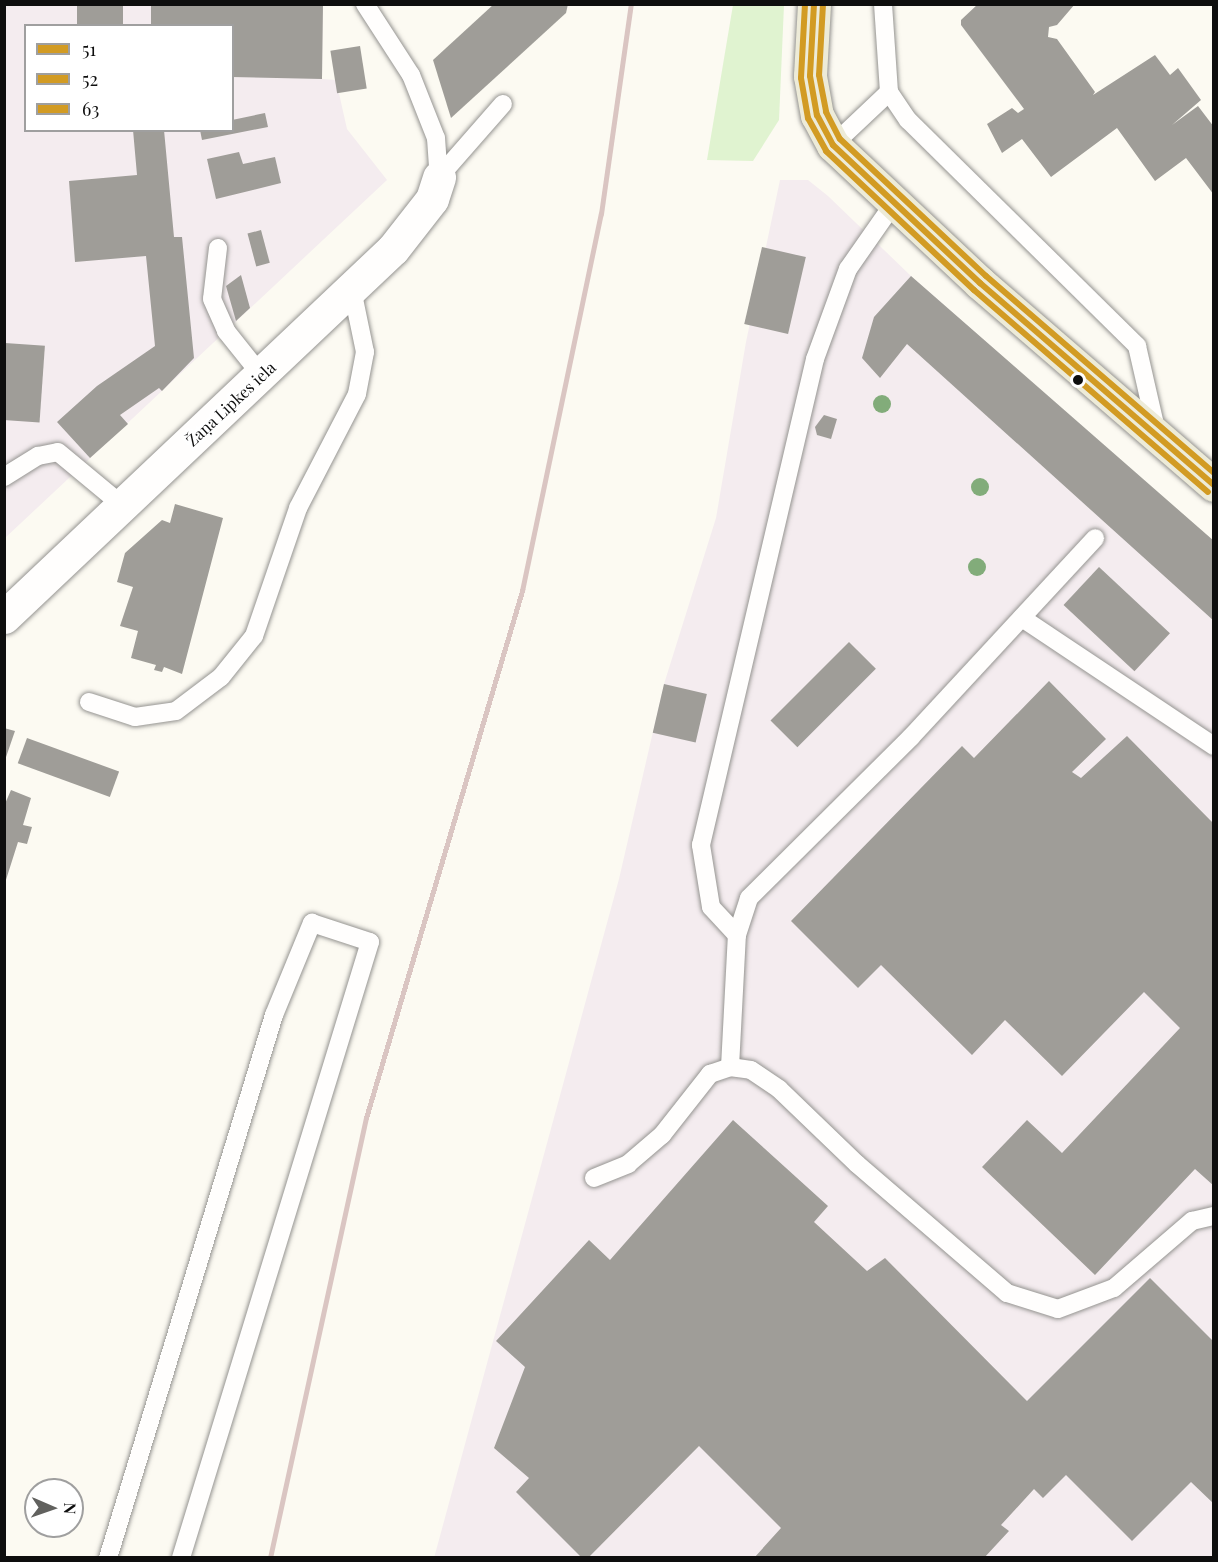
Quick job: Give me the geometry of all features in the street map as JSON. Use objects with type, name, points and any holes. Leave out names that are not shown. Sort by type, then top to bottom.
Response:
[{"type":"main road","points":[[813,4],[810,76],[817,115],[833,145],[894,203],[1158,436],[1212,480]]},
{"type":"street","name":"Žaņa Lipkes iela","points":[[4,617],[352,289],[419,219],[432,199],[438,177]]},
{"type":"lane","points":[[365,4],[411,75],[436,138],[438,177]]},
{"type":"lane","points":[[883,4],[889,92],[908,120],[1137,346],[1158,436]]},
{"type":"lane","points":[[833,145],[889,92]]},
{"type":"lane","points":[[438,177],[503,104]]},
{"type":"lane","points":[[737,935],[711,907],[701,845],[815,359],[848,269],[894,203]]},
{"type":"lane","points":[[218,248],[212,299],[226,331],[262,376]]},
{"type":"lane","points":[[89,702],[135,717],[176,711],[221,677],[254,636],[298,508],[357,394],[365,352],[352,289]]},
{"type":"lane","points":[[4,477],[38,456],[58,452],[123,506]]},
{"type":"lane","points":[[730,1067],[737,935],[748,898],[911,738],[1095,538]]},
{"type":"lane","points":[[1022,618],[1214,746]]},
{"type":"lane","points":[[108,1557],[274,1015],[312,923],[370,942],[181,1557]]},
{"type":"lane","points":[[594,1178],[627,1164],[662,1136],[710,1074],[730,1067],[750,1070],[779,1089],[857,1164],[1007,1293],[1058,1309],[1114,1288],[1191,1221],[1214,1216]]},
{"type":"shaded area","points":[[5,5],[323,5],[322,79],[336,80],[347,129],[387,180],[5,538]]},
{"type":"shaded area","points":[[780,180],[808,180],[828,196],[911,276],[1213,541],[1213,1557],[434,1558],[619,879],[664,684],[716,518],[746,342]]},
{"type":"green space","points":[[733,5],[784,5],[779,120],[753,161],[707,160]]},
{"type":"building","points":[[77,4],[123,4],[123,24],[77,24]]},
{"type":"building","points":[[151,4],[323,4],[322,79],[234,77],[234,24],[151,24]]},
{"type":"building","points":[[494,4],[568,4],[566,13],[451,118],[433,60]]},
{"type":"building","points":[[978,4],[1075,4],[1057,25],[1049,27],[1048,37],[1057,39],[1095,92],[1093,95],[1155,55],[1170,75],[1178,68],[1201,100],[1172,125],[1198,106],[1214,127],[1214,195],[1186,158],[1155,181],[1117,128],[1051,177],[1022,139],[1002,153],[987,124],[1012,108],[1018,113],[1024,109],[961,25],[961,20]]},
{"type":"building","points":[[360,46],[367,88],[337,93],[330,51]]},
{"type":"building","points":[[265,113],[268,127],[202,140],[200,132],[234,132],[234,120]]},
{"type":"building","points":[[133,132],[164,132],[174,237],[182,237],[194,358],[162,391],[159,388],[120,415],[128,424],[90,458],[57,422],[97,386],[155,346],[146,256],[75,262],[69,181],[137,175]]},
{"type":"building","points":[[239,152],[243,164],[275,157],[281,183],[216,199],[207,159]]},
{"type":"building","points":[[261,230],[270,263],[256,266],[247,234]]},
{"type":"building","points":[[762,247],[806,257],[788,334],[744,324]]},
{"type":"building","points":[[241,275],[250,308],[236,321],[226,286]]},
{"type":"building","points":[[911,276],[1214,541],[1214,621],[907,344],[880,378],[862,358],[874,317]]},
{"type":"building","points":[[5,343],[45,346],[40,423],[4,420]]},
{"type":"building","points":[[824,415],[837,419],[831,439],[817,435],[815,427]]},
{"type":"building","points":[[175,504],[223,518],[182,674],[164,667],[162,672],[154,670],[156,665],[131,658],[138,631],[120,626],[133,587],[117,582],[125,553],[162,520],[170,523]]},
{"type":"building","points":[[1099,567],[1170,633],[1134,671],[1064,605]]},
{"type":"building","points":[[849,642],[876,669],[797,747],[771,720]]},
{"type":"building","points":[[1049,681],[1106,739],[1072,772],[1081,778],[1127,736],[1214,824],[1214,1186],[1195,1169],[1095,1275],[982,1167],[1027,1120],[1062,1153],[1180,1028],[1144,992],[1062,1076],[1005,1020],[972,1055],[881,965],[858,988],[791,921],[962,746],[974,758]]},
{"type":"building","points":[[664,684],[707,694],[696,743],[653,733]]},
{"type":"building","points":[[4,728],[15,731],[5,760],[4,760]]},
{"type":"building","points":[[27,738],[119,772],[110,797],[18,763]]},
{"type":"building","points":[[11,790],[31,798],[23,825],[32,827],[27,844],[18,842],[5,883],[4,806]]},
{"type":"building","points":[[733,1120],[828,1206],[814,1222],[867,1271],[885,1258],[1027,1401],[1150,1278],[1214,1342],[1214,1504],[1191,1482],[1132,1541],[1066,1475],[1043,1498],[1034,1489],[1001,1525],[1009,1531],[984,1558],[754,1558],[781,1528],[699,1446],[588,1558],[582,1558],[516,1492],[529,1478],[494,1448],[525,1367],[496,1341],[589,1240],[610,1260]]},
{"type":"railway","points":[[270,1558],[366,1118],[522,591],[601,214],[631,4]]},
{"type":"transit line","name":"52","points":[[805,4],[801,78],[808,118],[826,151],[974,290],[1208,492]]},
{"type":"transit line","name":"51","points":[[814,4],[810,76],[817,115],[833,145],[980,283],[1214,485]]},
{"type":"transit line","name":"63","points":[[823,4],[819,75],[826,112],[840,139],[986,276],[1214,473]]}]
